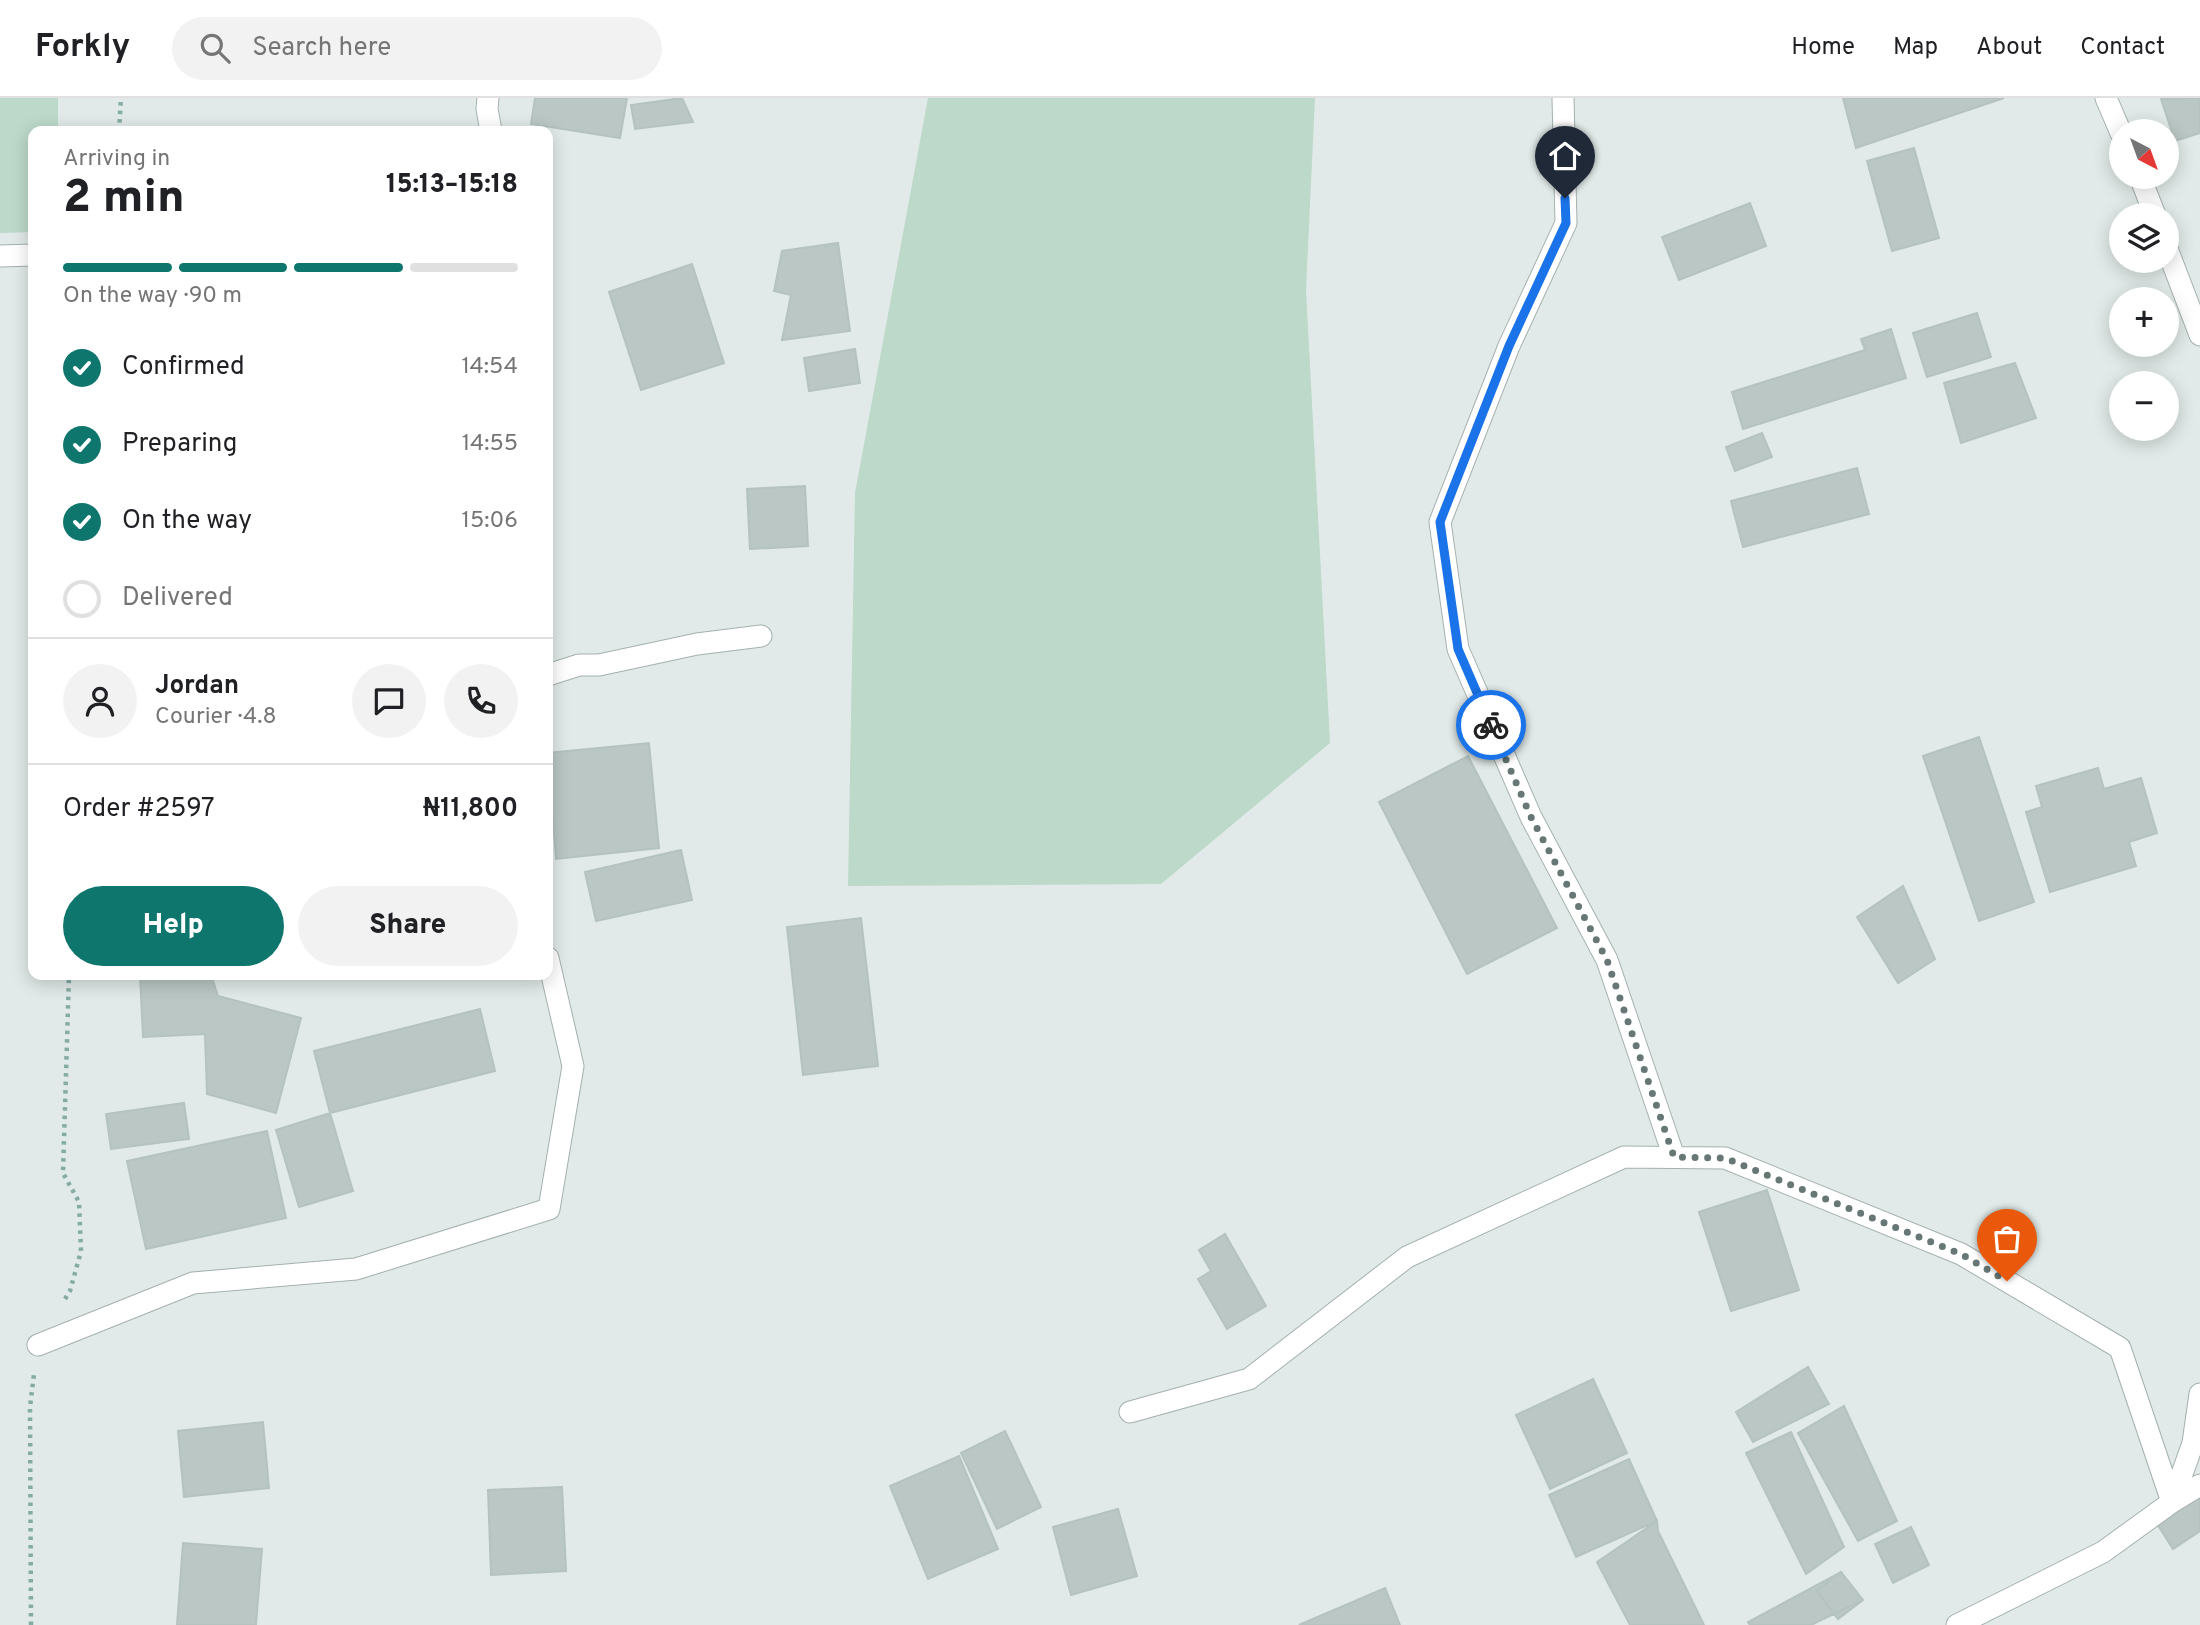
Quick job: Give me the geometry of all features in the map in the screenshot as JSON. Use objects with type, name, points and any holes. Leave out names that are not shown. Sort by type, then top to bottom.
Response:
[{"type":"street","points":[[488,98],[490,126]]},
{"type":"street","points":[[1563,98],[1566,223],[1509,346],[1440,522],[1458,649],[1531,817],[1607,960],[1674,1157]]},
{"type":"street","points":[[2106,98],[2115,119]]},
{"type":"street","points":[[0,256],[28,255]]},
{"type":"street","points":[[2176,273],[2200,335]]},
{"type":"street","points":[[553,673],[579,665],[599,665],[697,644],[761,636]]},
{"type":"street","points":[[38,1345],[193,1283],[356,1269],[549,1209],[572,1066],[553,980]]},
{"type":"street","points":[[1130,1412],[1249,1379],[1407,1257],[1624,1157],[1725,1158],[1961,1254],[2120,1348],[2172,1502]]},
{"type":"street","points":[[2172,1502],[2193,1443],[2200,1394]]},
{"type":"street","points":[[1956,1625],[2103,1552],[2200,1485]]},
{"type":"path","points":[[119,126],[121,98]]},
{"type":"path","points":[[31,1625],[30,1407],[38,1345],[70,1291],[81,1251],[79,1202],[63,1172],[69,980]]},
{"type":"green space","points":[[0,98],[58,98],[58,126],[28,126],[28,232],[0,233]]},
{"type":"green space","points":[[928,98],[1315,98],[1306,290],[1330,743],[1161,884],[848,886],[855,493]]},
{"type":"building","points":[[535,98],[627,98],[620,138],[531,124]]},
{"type":"building","points":[[682,98],[693,122],[635,129],[631,105]]},
{"type":"building","points":[[1843,98],[2004,98],[1856,148]]},
{"type":"building","points":[[2200,98],[2200,133],[2179,140],[2179,119],[2168,119],[2161,99]]},
{"type":"building","points":[[1914,148],[1939,238],[1892,251],[1867,161]]},
{"type":"building","points":[[1750,203],[1766,246],[1679,280],[1662,237]]},
{"type":"building","points":[[838,243],[850,331],[782,340],[791,295],[774,291],[782,251]]},
{"type":"building","points":[[692,264],[724,363],[641,390],[609,292]]},
{"type":"building","points":[[1977,313],[1991,357],[1927,377],[1913,333]]},
{"type":"building","points":[[1891,329],[1906,378],[1743,429],[1732,392],[1865,350],[1861,339]]},
{"type":"building","points":[[855,349],[860,383],[809,391],[804,358]]},
{"type":"building","points":[[2015,363],[2036,418],[1961,443],[1944,383]]},
{"type":"building","points":[[1762,433],[1772,457],[1735,471],[1726,447]]},
{"type":"building","points":[[1857,468],[1869,514],[1743,547],[1731,501]]},
{"type":"building","points":[[805,486],[808,546],[750,549],[747,489]]},
{"type":"building","points":[[1979,737],[2034,902],[1979,921],[1923,756]]},
{"type":"building","points":[[649,743],[659,848],[556,859],[553,753]]},
{"type":"building","points":[[1468,756],[1557,928],[1467,974],[1379,802]]},
{"type":"building","points":[[2098,768],[2104,789],[2141,778],[2157,833],[2129,842],[2136,866],[2050,892],[2026,812],[2042,807],[2036,786]]},
{"type":"building","points":[[681,850],[692,900],[596,921],[585,872]]},
{"type":"building","points":[[1903,886],[1935,959],[1898,983],[1857,917]]},
{"type":"building","points":[[861,918],[878,1066],[803,1075],[787,927]]},
{"type":"building","points":[[140,980],[213,980],[218,996],[301,1018],[276,1113],[207,1094],[205,1034],[143,1037]]},
{"type":"building","points":[[480,1009],[495,1071],[330,1113],[314,1051]]},
{"type":"building","points":[[184,1103],[189,1139],[111,1149],[106,1114]]},
{"type":"building","points":[[330,1113],[353,1191],[299,1207],[276,1130]]},
{"type":"building","points":[[267,1131],[286,1218],[146,1249],[127,1161]]},
{"type":"building","points":[[1767,1190],[1799,1290],[1731,1311],[1699,1212]]},
{"type":"building","points":[[1225,1234],[1266,1306],[1227,1329],[1198,1279],[1211,1271],[1199,1250]]},
{"type":"building","points":[[1808,1367],[1829,1404],[1753,1442],[1736,1412]]},
{"type":"building","points":[[1593,1379],[1627,1453],[1550,1489],[1516,1415]]},
{"type":"building","points":[[1844,1406],[1897,1521],[1858,1541],[1798,1433]]},
{"type":"building","points":[[263,1422],[269,1488],[184,1497],[178,1431]]},
{"type":"building","points":[[1005,1431],[1041,1507],[997,1529],[961,1453]]},
{"type":"building","points":[[1791,1432],[1844,1547],[1806,1574],[1746,1453]]},
{"type":"building","points":[[959,1456],[998,1549],[928,1579],[890,1486]]},
{"type":"building","points":[[1629,1459],[1657,1521],[1576,1557],[1549,1495]]},
{"type":"building","points":[[562,1487],[566,1571],[491,1575],[488,1490]]},
{"type":"building","points":[[2200,1490],[2200,1531],[2173,1549],[2152,1516]]},
{"type":"building","points":[[1118,1509],[1137,1576],[1071,1595],[1053,1527]]},
{"type":"building","points":[[1657,1521],[1658,1531],[1704,1625],[1630,1625],[1597,1562]]},
{"type":"building","points":[[1911,1527],[1929,1565],[1893,1583],[1875,1544]]},
{"type":"building","points":[[183,1543],[262,1549],[256,1625],[177,1625]]},
{"type":"building","points":[[1841,1572],[1863,1600],[1838,1619],[1817,1591]]},
{"type":"building","points":[[1841,1572],[1863,1600],[1811,1625],[1750,1625],[1748,1622]]},
{"type":"building","points":[[1385,1588],[1400,1625],[1299,1625]]},
{"type":"way so far","points":[[1491,725],[1531,817],[1607,960],[1674,1157],[1725,1158],[1961,1254],[2007,1281]]},
{"type":"route","points":[[1491,725],[1458,649],[1440,522],[1509,346],[1566,223],[1565,198]]}]
